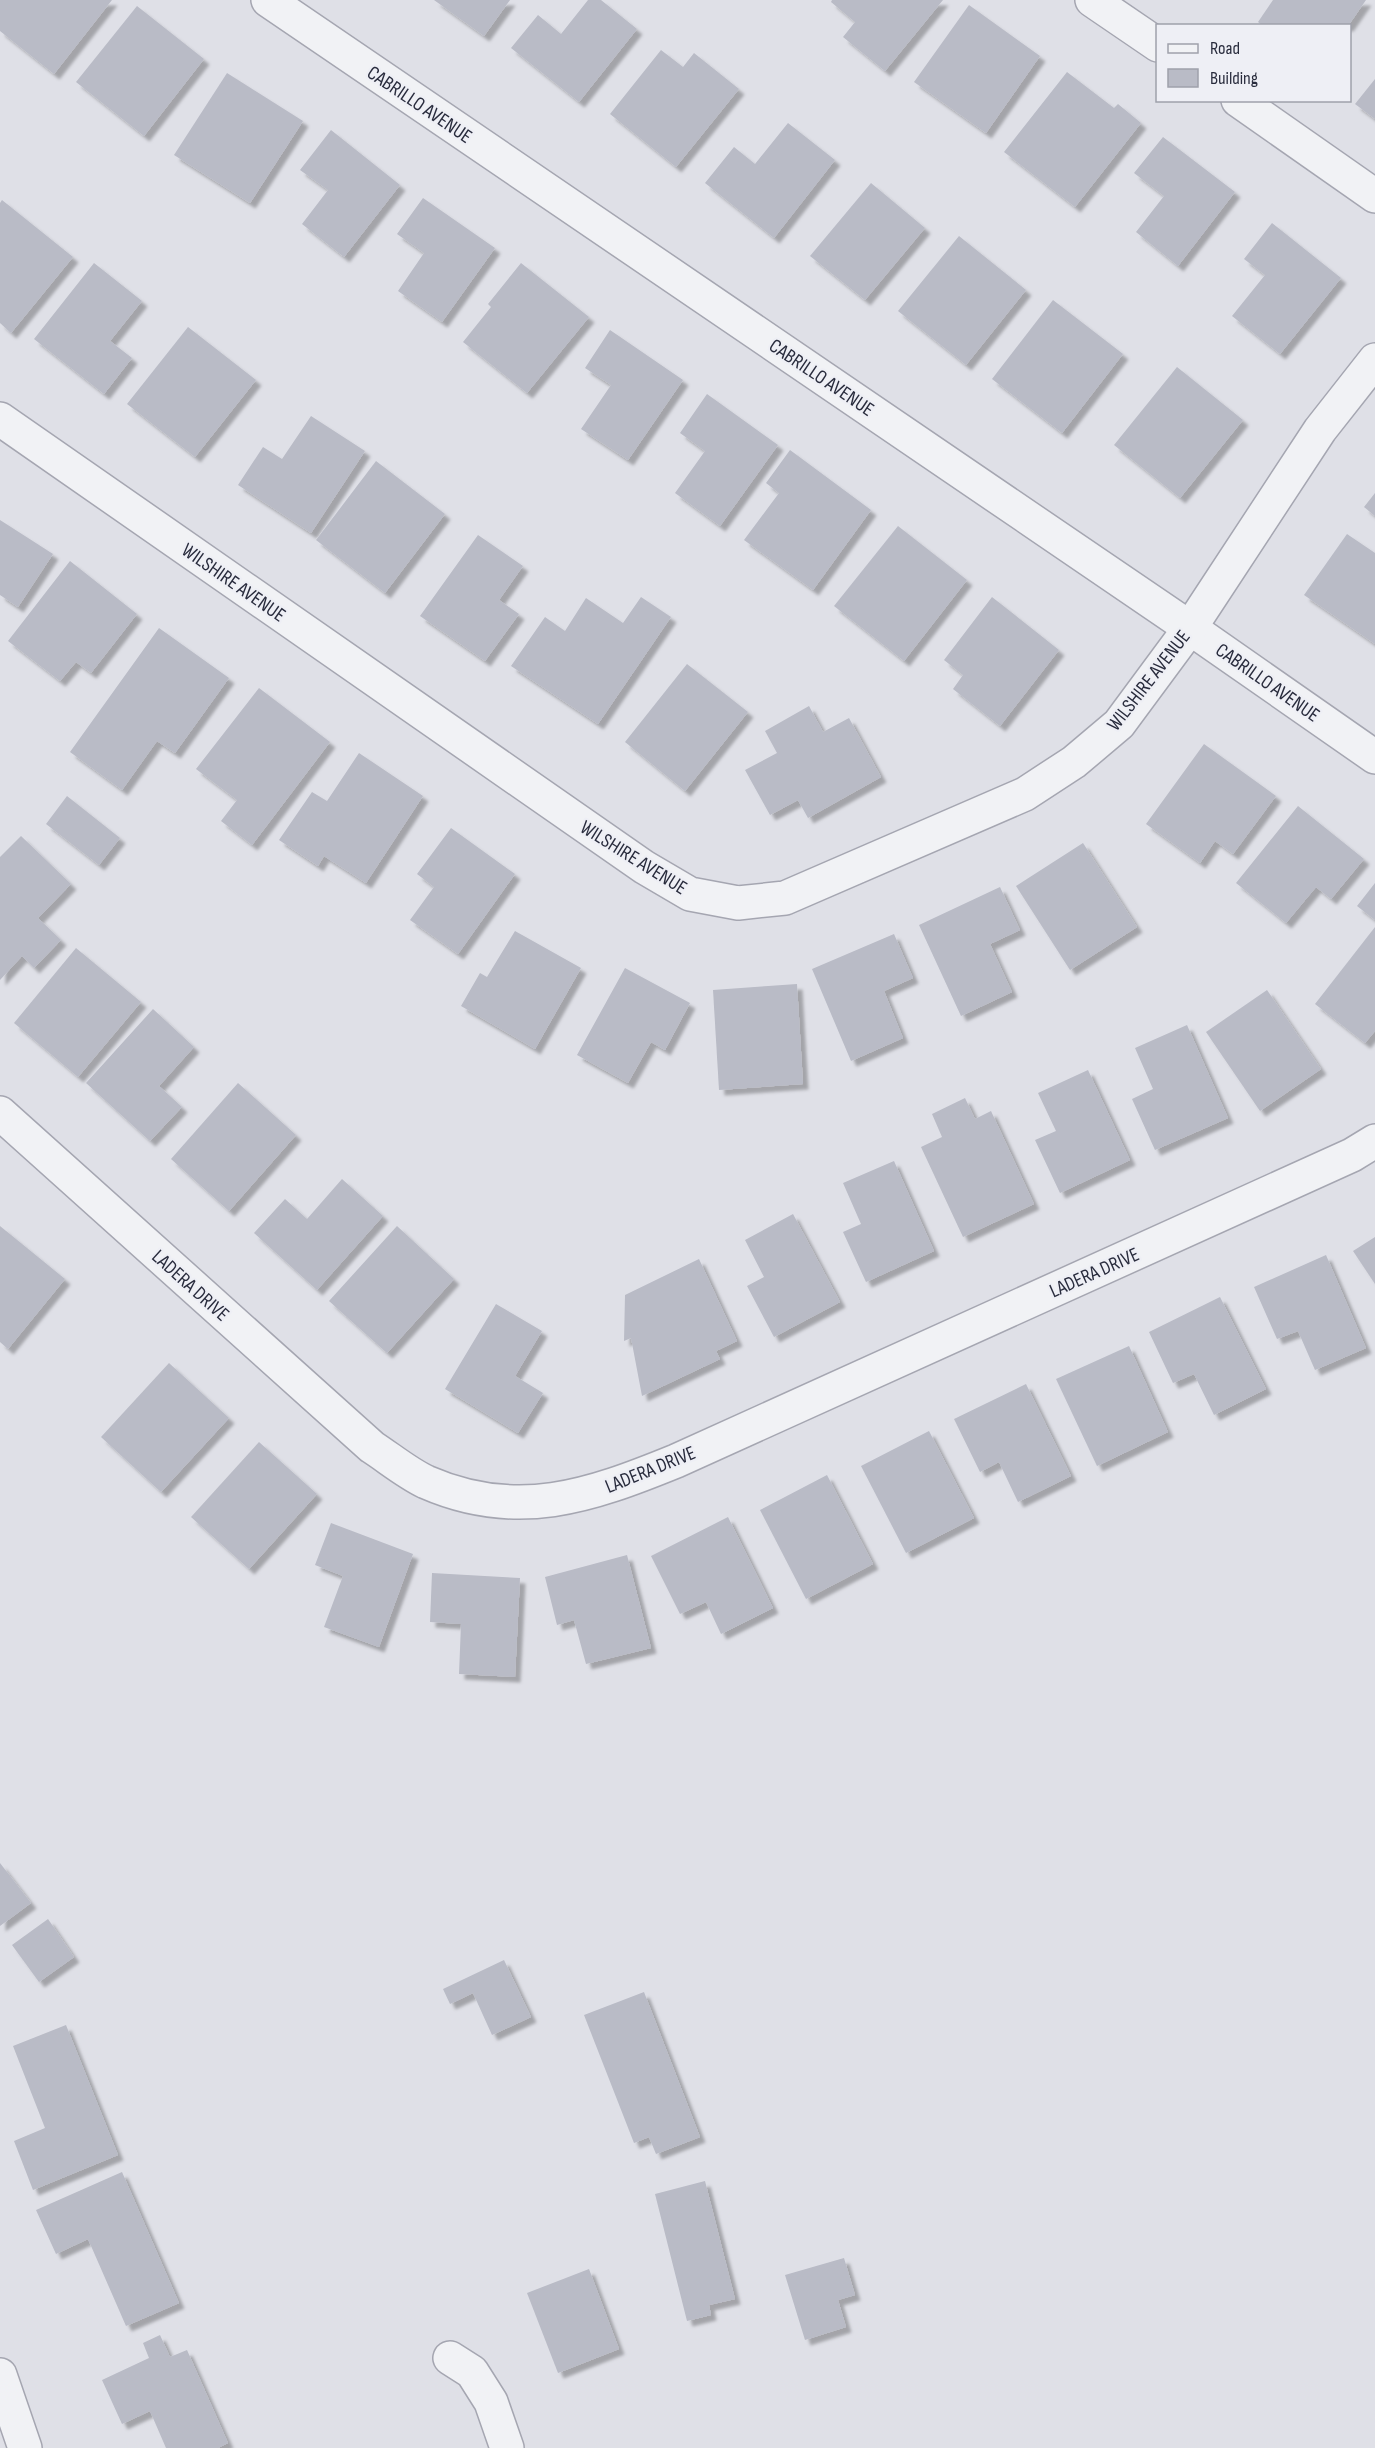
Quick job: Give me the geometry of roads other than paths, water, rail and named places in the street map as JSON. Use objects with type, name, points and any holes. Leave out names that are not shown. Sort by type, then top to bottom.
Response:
[{"type":"street","name":"CABRILLO AVENUE","points":[[268,0],[1190,628],[1375,757]]},
{"type":"street","points":[[1092,0],[1156,44]]},
{"type":"street","points":[[1241,102],[1375,196]]},
{"type":"street","name":"WILSHIRE AVENUE","points":[[0,419],[644,867],[690,894],[738,903],[785,898],[1025,795],[1074,762],[1119,724],[1190,628],[1320,430],[1375,360]]},
{"type":"street","name":"LADERA DRIVE","points":[[0,1113],[372,1447],[423,1481],[456,1493],[500,1502],[537,1503],[593,1492],[676,1461],[1341,1160],[1375,1141]]},
{"type":"street","points":[[450,2358],[472,2372],[491,2402],[507,2448]]},
{"type":"street","points":[[0,2375],[25,2448]]}]
